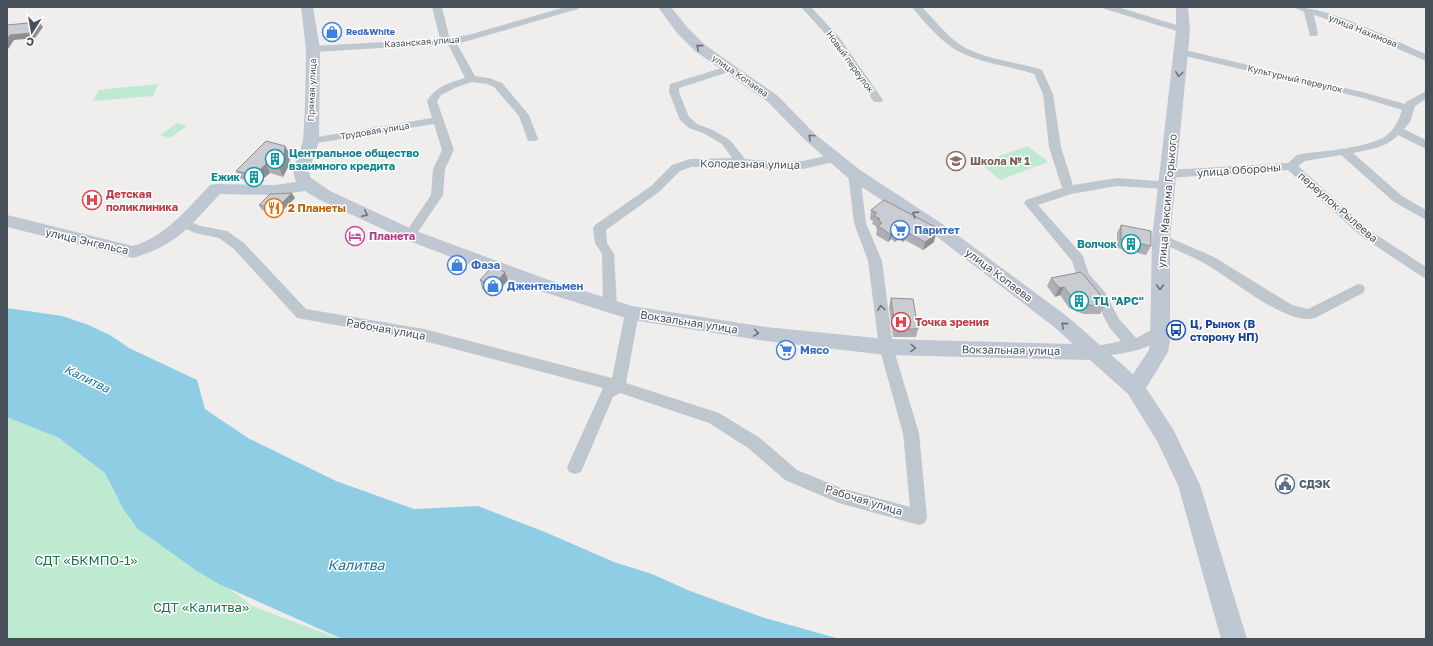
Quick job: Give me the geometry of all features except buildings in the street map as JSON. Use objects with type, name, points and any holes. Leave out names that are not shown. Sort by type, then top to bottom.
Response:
[{"type":"main road","name":"Прямая улица","points":[[305,178],[311,141],[313,49],[307,7]]},
{"type":"main road","name":"улица Копаева","points":[[664,7],[682,30],[700,48],[773,99],[810,137],[834,158],[854,174],[938,229],[1065,325],[1093,352],[1135,388],[1165,435],[1189,485],[1234,639]]},
{"type":"main road","name":"улица Максима Горького","points":[[1135,388],[1158,352],[1161,333],[1161,238],[1183,30],[1182,7]]},
{"type":"main road","name":"Вокзальная улица","points":[[305,178],[324,195],[410,235],[536,282],[632,313],[766,334],[886,347],[1093,352]]},
{"type":"main road","name":"улица Энгельса","points":[[7,221],[133,252],[146,250],[159,243],[182,223],[216,189],[275,190],[305,178]]},
{"type":"street","points":[[437,7],[444,37],[453,45],[471,79]]},
{"type":"street","name":"Казанская улица","points":[[313,49],[470,38],[575,7]]},
{"type":"street","name":"Новый переулок","points":[[806,7],[836,39],[878,100]]},
{"type":"street","points":[[917,7],[956,46],[971,54],[1026,67],[1038,72],[1048,94],[1055,147],[1069,190]]},
{"type":"street","points":[[1108,7],[1183,30]]},
{"type":"street","points":[[1303,8],[1313,34]]},
{"type":"street","name":"улица Нахимова","points":[[1303,8],[1322,10],[1426,58]]},
{"type":"street","name":"Культурный переулок","points":[[1181,52],[1366,96],[1409,108]]},
{"type":"street","points":[[728,68],[674,86],[674,92],[684,118],[693,126],[709,132],[726,142],[741,162]]},
{"type":"street","points":[[410,235],[437,195],[440,169],[448,150],[432,101],[437,93],[453,85],[471,79],[489,81],[498,85],[524,115],[532,139]]},
{"type":"street","name":"улица Обороны","points":[[1166,180],[1291,166],[1301,158],[1366,147],[1390,138],[1404,122],[1410,104],[1426,94]]},
{"type":"street","name":"Трудовая улица","points":[[311,141],[439,120]]},
{"type":"street","points":[[1397,130],[1426,145]]},
{"type":"street","points":[[1344,151],[1398,199],[1426,216]]},
{"type":"street","name":"Колодезная улица","points":[[610,306],[608,254],[601,243],[599,228],[655,189],[676,168],[690,163],[741,162],[768,165],[804,165],[834,158]]},
{"type":"street","name":"переулок Рылеева","points":[[1291,166],[1365,233],[1426,273]]},
{"type":"street","points":[[854,174],[860,223],[875,261],[886,347]]},
{"type":"street","points":[[1133,345],[1114,323],[1100,296],[1083,276],[1078,259],[1030,203],[1069,190],[1116,182],[1166,180]]},
{"type":"street","name":"Рабочая улица","points":[[182,223],[199,230],[223,234],[238,246],[302,314],[424,334],[618,386],[714,418],[754,442],[791,474],[839,495],[919,517],[911,433],[886,347]]},
{"type":"street","points":[[1161,238],[1209,260],[1287,309],[1298,313],[1310,314],[1358,289]]},
{"type":"street","points":[[575,467],[607,392],[618,386],[632,313]]},
{"type":"street","points":[[1093,352],[1141,343],[1150,337],[1161,333]]},
{"type":"green space","points":[[158,84],[153,96],[93,101],[99,90]]},
{"type":"green space","points":[[177,123],[187,126],[170,138],[160,135]]},
{"type":"green space","points":[[1028,146],[1048,162],[1000,180],[980,163]]},
{"type":"green space","name":"СДТ «БКМПО-1»","points":[[7,416],[79,447],[226,586],[252,606],[340,639],[7,639]]},
{"type":"water","name":"Калитва","points":[[7,308],[62,316],[86,324],[110,335],[129,348],[197,380],[205,409],[248,438],[336,481],[414,509],[478,506],[545,532],[614,562],[652,574],[690,591],[765,618],[840,639],[342,639],[219,584],[197,571],[138,529],[124,510],[105,473],[59,438],[7,417]]},
{"type":"place","name":"Red&White","points":[[332,32]]},
{"type":"place","name":"Центральное общество взаимного кредита","points":[[275,159]]},
{"type":"place","name":"Школа № 1","points":[[956,161]]},
{"type":"place","name":"Ежик","points":[[254,177]]},
{"type":"place","name":"Детская поликлиника","points":[[92,200]]},
{"type":"place","name":"2 Планеты","points":[[274,208]]},
{"type":"place","name":"Паритет","points":[[900,230]]},
{"type":"place","name":"Планета","points":[[355,236]]},
{"type":"place","name":"Волчок","points":[[1131,244]]},
{"type":"place","name":"Фаза","points":[[457,265]]},
{"type":"place","name":"Джентельмен","points":[[493,286]]},
{"type":"place","name":"ТЦ \"АРС\"","points":[[1079,301]]},
{"type":"place","name":"Точка зрения","points":[[901,322]]},
{"type":"place","name":"Ц, Рынок (В сторону НП)","points":[[1176,330]]},
{"type":"place","name":"Мясо","points":[[786,350]]},
{"type":"place","name":"СДЭК","points":[[1285,484]]},
{"type":"park label","name":"СДТ «Калитва»","points":[[201,607]]}]
